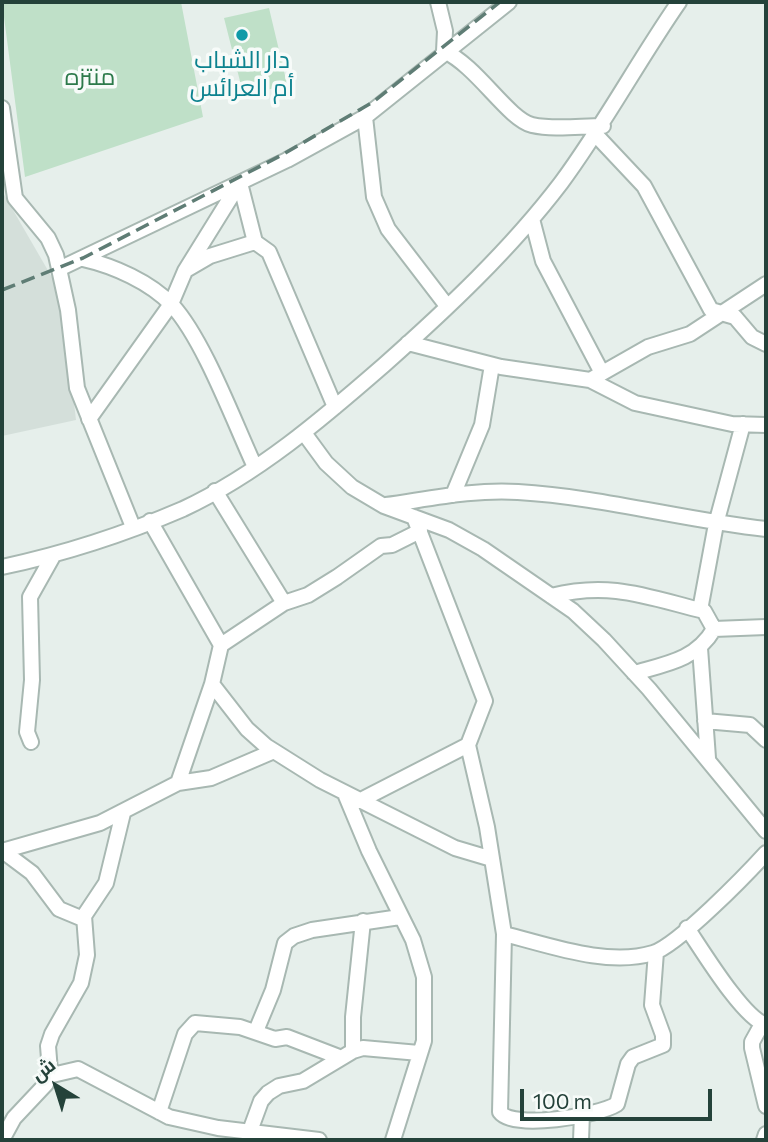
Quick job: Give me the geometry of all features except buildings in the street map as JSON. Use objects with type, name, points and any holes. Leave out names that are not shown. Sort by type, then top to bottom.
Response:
[{"type":"street","points":[[438,2],[445,31],[444,51]]},
{"type":"street","points":[[59,270],[240,183],[365,117],[444,51],[509,2]]},
{"type":"street","points":[[2,567],[53,556],[183,509],[256,467],[304,433],[408,343],[533,219],[599,130],[679,2]]},
{"type":"street","points":[[444,51],[466,64],[519,119],[548,127],[599,130],[644,186],[711,310],[735,317],[752,337],[766,344]]},
{"type":"street","points":[[2,108],[15,198],[48,238],[68,310],[77,388],[133,527]]},
{"type":"street","points":[[365,117],[374,197],[388,229],[447,306]]},
{"type":"street","points":[[240,183],[255,242],[269,252],[335,407]]},
{"type":"street","points":[[89,419],[171,304],[185,271],[240,183]]},
{"type":"street","points":[[533,219],[543,261],[596,377]]},
{"type":"street","points":[[185,271],[210,256],[255,242]]},
{"type":"street","points":[[83,259],[106,264],[130,275],[171,304],[190,329],[256,467]]},
{"type":"street","points":[[596,377],[648,347],[690,334],[766,284]]},
{"type":"street","points":[[408,343],[492,365],[596,377],[635,403],[743,424],[766,425]]},
{"type":"street","points":[[453,495],[482,425],[492,365]]},
{"type":"street","points":[[701,610],[716,524],[743,424]]},
{"type":"street","points":[[304,433],[326,463],[352,487],[384,506],[449,530],[483,549],[551,596],[597,633],[708,758],[766,831]]},
{"type":"street","points":[[215,491],[284,603]]},
{"type":"street","points":[[384,506],[453,495],[515,492],[588,499],[716,524],[766,529]]},
{"type":"street","points":[[414,517],[485,701],[468,745],[492,859],[504,934],[500,1112],[510,1121],[598,1112],[617,1104],[628,1064],[633,1057],[663,1045],[663,1035],[652,1005],[656,952]]},
{"type":"street","points":[[150,521],[221,645],[212,684],[178,783]]},
{"type":"street","points":[[221,645],[284,603],[308,595],[381,546],[392,545],[420,531]]},
{"type":"street","points":[[31,742],[27,732],[32,680],[30,597],[53,556]]},
{"type":"street","points":[[551,596],[582,588],[618,589],[701,610],[711,619],[714,629]]},
{"type":"street","points":[[714,629],[766,627]]},
{"type":"street","points":[[634,673],[682,660],[700,648],[714,629]]},
{"type":"street","points":[[700,648],[708,758]]},
{"type":"street","points":[[212,684],[247,729],[274,751],[353,798],[455,848],[492,859]]},
{"type":"street","points":[[705,721],[750,726],[766,722]]},
{"type":"street","points":[[750,726],[766,740]]},
{"type":"street","points":[[353,798],[468,745]]},
{"type":"street","points":[[3,851],[60,832],[100,823],[178,783],[211,778],[274,751]]},
{"type":"street","points":[[353,798],[400,917],[419,956],[424,977],[425,1031],[393,1140]]},
{"type":"street","points":[[2,1140],[7,1127],[37,1095],[48,1076],[48,1046],[52,1034],[81,983],[87,956],[83,919],[106,883],[123,813]]},
{"type":"street","points":[[3,851],[32,873],[59,909],[83,919]]},
{"type":"street","points":[[504,934],[585,953],[622,957],[656,952],[687,928],[766,853]]},
{"type":"street","points":[[256,1031],[273,990],[285,943],[294,936],[312,930],[400,917]]},
{"type":"street","points":[[346,1054],[353,1017],[363,921]]},
{"type":"street","points":[[687,928],[724,982],[764,1025],[752,1042],[752,1048],[766,1106]]},
{"type":"street","points":[[159,1111],[188,1028],[195,1023],[256,1031],[265,1037],[304,1041],[346,1054]]},
{"type":"street","points":[[241,1134],[268,1093],[279,1086],[303,1081],[346,1054],[363,1048],[419,1053]]},
{"type":"street","points":[[48,1076],[78,1069],[159,1111],[193,1124],[241,1134],[319,1140]]},
{"type":"street","points":[[581,1140],[582,1114]]},
{"type":"street","points":[[764,1140],[766,1134]]},
{"type":"shaded area","points":[[2,191],[61,293],[76,420],[2,436]]},
{"type":"green space","name":"منتزه","points":[[2,2],[181,2],[203,117],[25,177]]},
{"type":"green space","points":[[269,8],[287,84],[244,97],[224,18]]},
{"type":"railway","points":[[2,290],[83,258],[280,156],[373,102],[500,2]]},
{"type":"place","name":"دار الشباب أم العرائس","points":[[242,35]]}]
